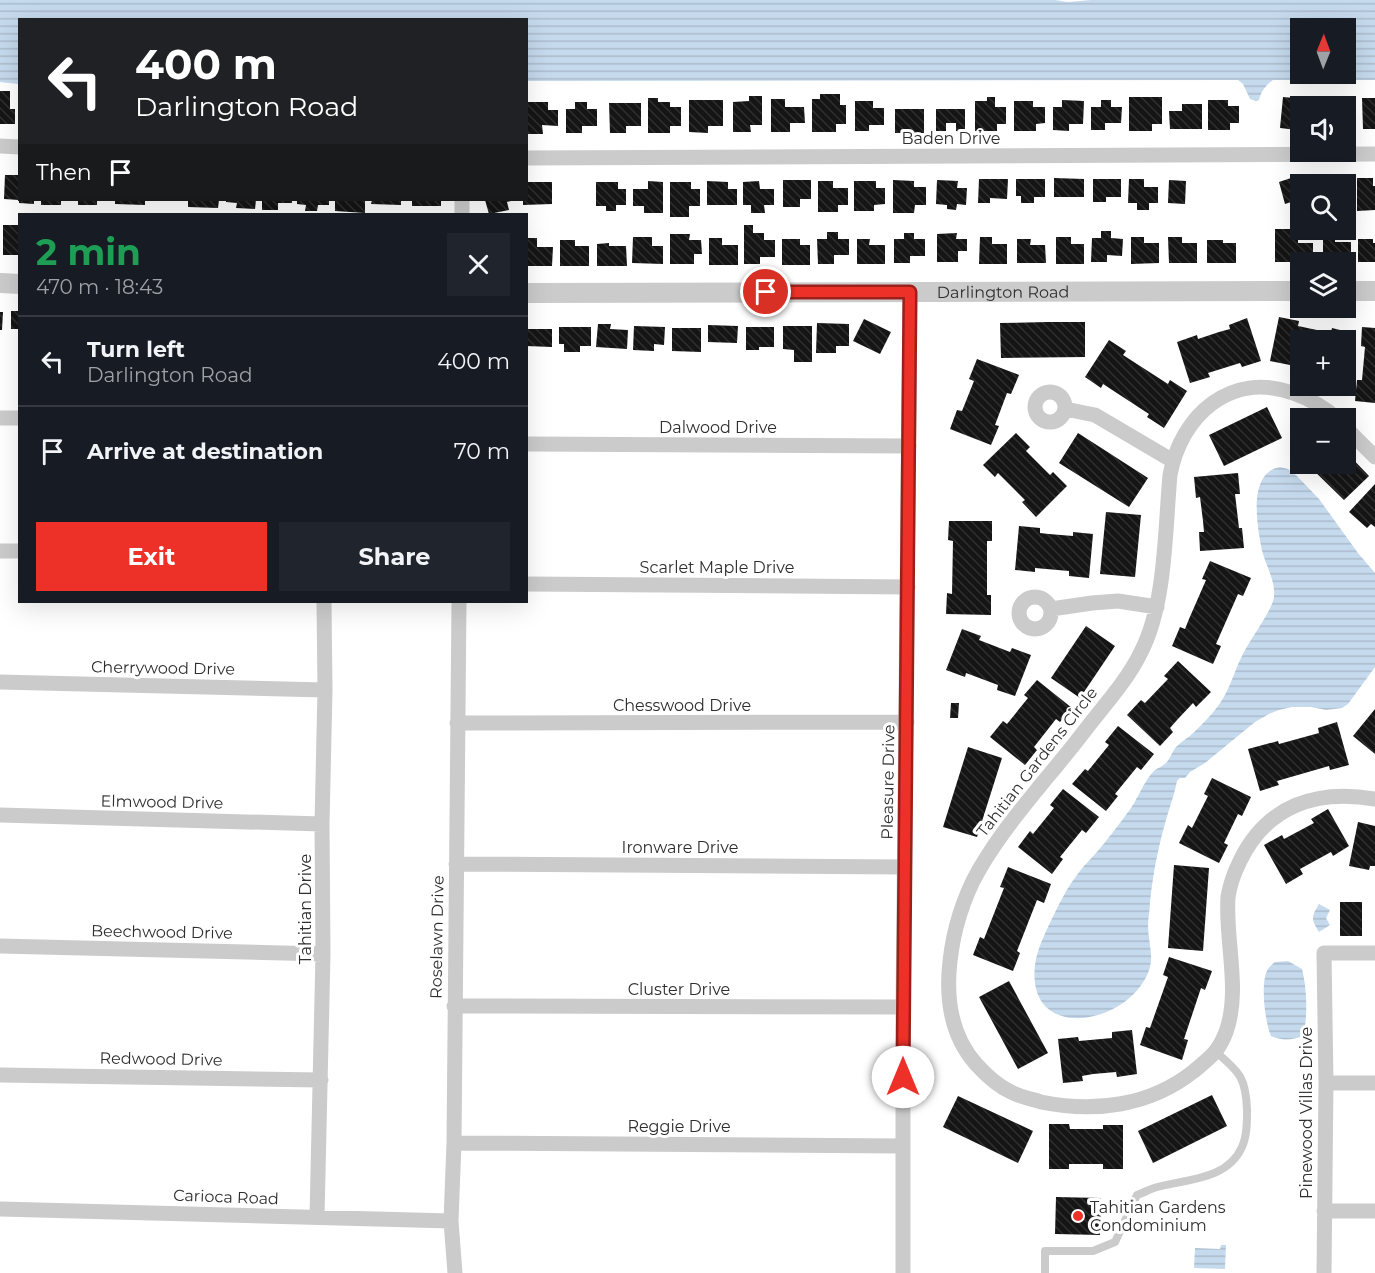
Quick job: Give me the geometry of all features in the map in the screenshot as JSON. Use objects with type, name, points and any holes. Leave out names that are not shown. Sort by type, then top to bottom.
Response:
[{"type":"street","points":[[0,146],[18,147]]},
{"type":"street","name":"Baden Drive","points":[[528,158],[1375,154]]},
{"type":"street","points":[[0,283],[18,284]]},
{"type":"street","name":"Darlington Road","points":[[528,293],[1290,291]]},
{"type":"street","points":[[1356,291],[1375,291]]},
{"type":"street","name":"Pleasure Drive","points":[[903,1273],[903,1007],[910,292]]},
{"type":"street","name":"Tahitian Gardens Circle","points":[[1324,408],[1287,391],[1265,387],[1246,389],[1219,398],[1201,413],[1185,433],[1178,446],[1170,475],[1159,597],[1144,648],[1136,663],[1102,709],[1010,823],[973,882],[963,906],[952,940],[948,982],[952,1019],[969,1056],[985,1073],[1010,1092],[1059,1106],[1085,1108],[1125,1103],[1145,1098],[1186,1077],[1216,1053],[1226,1032],[1232,1004],[1229,894],[1234,874],[1248,845],[1274,817],[1298,804],[1342,795],[1375,799]]},
{"type":"street","points":[[1065,409],[1095,415],[1173,461]]},
{"type":"street","points":[[0,418],[18,418]]},
{"type":"street","points":[[1356,438],[1375,457]]},
{"type":"street","name":"Dalwood Drive","points":[[528,444],[909,446]]},
{"type":"street","points":[[0,550],[18,551]]},
{"type":"street","name":"Scarlet Maple Drive","points":[[528,584],[908,587]]},
{"type":"street","points":[[1051,609],[1118,601],[1157,608]]},
{"type":"street","name":"Tahitian Drive","points":[[317,1217],[323,954],[324,603]]},
{"type":"street","name":"Roselawn Drive","points":[[455,1273],[451,1221],[454,1143],[459,603]]},
{"type":"street","name":"Cherrywood Drive","points":[[0,682],[325,690]]},
{"type":"street","name":"Chesswood Drive","points":[[457,723],[907,722]]},
{"type":"street","name":"Elmwood Drive","points":[[0,815],[322,824]]},
{"type":"street","name":"Ironware Drive","points":[[456,864],[904,867]]},
{"type":"street","name":"Beechwood Drive","points":[[0,946],[323,954]]},
{"type":"street","name":"Pinewood Villas Drive","points":[[1324,1273],[1326,1083],[1324,953],[1375,953]]},
{"type":"street","name":"Cluster Drive","points":[[454,1006],[903,1007]]},
{"type":"street","name":"Redwood Drive","points":[[0,1075],[321,1080]]},
{"type":"street","points":[[1326,1083],[1375,1083]]},
{"type":"street","name":"Reggie Drive","points":[[454,1143],[903,1146]]},
{"type":"street","name":"Carioca Road","points":[[0,1209],[451,1221]]},
{"type":"street","points":[[1323,1211],[1375,1211]]},
{"type":"lane","points":[[1045,1273],[1045,1251],[1093,1251],[1115,1242],[1137,1195],[1154,1188],[1212,1175],[1238,1154],[1247,1126],[1244,1084],[1235,1068],[1216,1053]]},
{"type":"water","points":[[0,0],[1055,0],[1068,2],[1091,0],[1375,0],[1375,80],[1356,80],[1356,18],[1290,18],[1290,80],[1273,80],[1256,101],[1250,99],[1243,84],[1238,80],[528,81],[528,18],[18,18],[18,84],[0,82]]},
{"type":"water","points":[[1280,467],[1288,469],[1290,474],[1297,476],[1319,499],[1375,573],[1375,667],[1348,704],[1342,708],[1326,710],[1292,707],[1269,714],[1255,722],[1185,778],[1177,781],[1162,835],[1153,880],[1148,923],[1151,955],[1148,973],[1136,991],[1120,1005],[1100,1014],[1080,1018],[1061,1016],[1046,1007],[1036,990],[1035,965],[1040,944],[1063,897],[1082,868],[1131,808],[1150,775],[1166,763],[1176,747],[1201,725],[1220,703],[1245,650],[1272,603],[1274,591],[1272,578],[1261,546],[1257,512],[1259,489],[1263,479],[1270,471]]},
{"type":"water","points":[[1319,904],[1330,910],[1326,918],[1330,925],[1319,932],[1313,918]]},
{"type":"water","points":[[1288,961],[1302,969],[1306,994],[1306,1021],[1303,1036],[1283,1039],[1271,1036],[1265,1014],[1264,987],[1266,973],[1270,967],[1275,962]]},
{"type":"water","points":[[1221,1245],[1226,1245],[1225,1269],[1194,1268],[1195,1248],[1220,1249]]},
{"type":"building","points":[[0,91],[10,91],[10,109],[15,109],[15,124],[0,124]]},
{"type":"building","points":[[820,94],[840,94],[840,105],[846,105],[846,124],[836,124],[836,132],[812,132],[812,99],[820,99]]},
{"type":"building","points":[[749,96],[762,96],[762,125],[750,125],[751,132],[733,132],[733,102],[749,101]]},
{"type":"building","points":[[987,97],[995,97],[995,107],[1006,107],[1006,124],[997,124],[997,131],[975,131],[975,101],[987,101]]},
{"type":"building","points":[[1129,97],[1162,97],[1162,124],[1152,124],[1152,131],[1129,131]]},
{"type":"building","points":[[1283,97],[1290,98],[1290,129],[1280,128]]},
{"type":"building","points":[[648,98],[658,98],[658,102],[670,102],[670,107],[681,107],[681,126],[670,126],[670,133],[648,133]]},
{"type":"building","points":[[1362,98],[1375,98],[1375,129],[1363,129]]},
{"type":"building","points":[[771,99],[785,99],[785,107],[804,107],[805,123],[790,123],[790,132],[771,132]]},
{"type":"building","points":[[689,100],[723,100],[723,126],[708,126],[708,133],[689,132]]},
{"type":"building","points":[[1062,100],[1084,101],[1083,124],[1069,124],[1069,131],[1053,130],[1053,107],[1062,107]]},
{"type":"building","points":[[1101,100],[1111,100],[1111,107],[1122,107],[1121,123],[1105,123],[1105,130],[1091,130],[1091,107],[1101,107]]},
{"type":"building","points":[[1208,100],[1228,100],[1228,106],[1239,106],[1239,123],[1230,123],[1230,130],[1208,130]]},
{"type":"building","points":[[855,101],[873,101],[873,108],[884,108],[884,125],[869,125],[869,131],[855,131]]},
{"type":"building","points":[[1014,101],[1033,101],[1033,107],[1045,107],[1045,123],[1036,124],[1036,131],[1014,131]]},
{"type":"building","points":[[528,102],[548,102],[548,110],[558,110],[558,126],[542,125],[543,134],[528,134]]},
{"type":"building","points":[[575,102],[587,102],[587,109],[597,109],[597,126],[582,126],[582,133],[566,133],[566,109],[575,109]]},
{"type":"building","points":[[609,103],[641,103],[641,126],[626,126],[626,133],[610,133]]},
{"type":"building","points":[[1182,104],[1202,104],[1202,129],[1170,129],[1169,111],[1182,111]]},
{"type":"building","points":[[895,109],[924,109],[924,133],[895,133]]},
{"type":"building","points":[[936,109],[965,109],[965,132],[956,131],[956,123],[946,123],[946,131],[936,131]]},
{"type":"building","points":[[5,175],[18,175],[18,200],[4,199]]},
{"type":"building","points":[[1054,178],[1084,179],[1084,197],[1054,197]]},
{"type":"building","points":[[1290,178],[1290,202],[1285,204],[1279,182]]},
{"type":"building","points":[[1357,178],[1373,178],[1375,210],[1357,211]]},
{"type":"building","points":[[979,179],[1008,179],[1007,199],[990,198],[990,203],[978,203]]},
{"type":"building","points":[[1016,179],[1045,179],[1045,197],[1034,197],[1034,203],[1021,203],[1021,196],[1016,196]]},
{"type":"building","points":[[1093,179],[1121,179],[1121,197],[1106,197],[1106,202],[1093,202]]},
{"type":"building","points":[[1129,179],[1144,179],[1144,187],[1158,187],[1158,203],[1149,203],[1149,210],[1137,210],[1137,203],[1128,203]]},
{"type":"building","points":[[783,180],[811,180],[811,199],[800,199],[800,207],[783,207]]},
{"type":"building","points":[[893,180],[914,181],[914,187],[926,187],[926,205],[915,205],[914,213],[893,213]]},
{"type":"building","points":[[937,180],[958,181],[957,188],[967,188],[966,205],[957,204],[956,210],[947,209],[947,205],[936,204]]},
{"type":"building","points":[[1169,180],[1186,181],[1185,204],[1168,203]]},
{"type":"building","points":[[648,181],[663,182],[663,213],[644,213],[644,206],[633,206],[633,189],[648,189]]},
{"type":"building","points":[[707,181],[728,182],[728,189],[737,189],[737,205],[707,205]]},
{"type":"building","points":[[759,181],[760,189],[774,189],[774,205],[764,205],[765,213],[751,213],[751,205],[743,205],[743,182]]},
{"type":"building","points":[[818,181],[833,181],[833,188],[848,188],[848,205],[838,205],[838,212],[818,212]]},
{"type":"building","points":[[854,181],[876,181],[876,188],[885,188],[885,204],[874,205],[874,211],[854,211]]},
{"type":"building","points":[[528,182],[552,182],[552,204],[523,205],[523,201],[528,201]]},
{"type":"building","points":[[596,182],[618,182],[618,189],[626,189],[626,205],[616,205],[616,211],[606,211],[606,206],[596,206]]},
{"type":"building","points":[[670,182],[691,182],[691,189],[700,189],[700,206],[689,206],[689,217],[670,217]]},
{"type":"building","points":[[19,201],[34,201],[34,204],[19,203]]},
{"type":"building","points":[[41,201],[61,201],[61,205],[41,205]]},
{"type":"building","points":[[78,201],[97,201],[97,205],[78,205]]},
{"type":"building","points":[[115,201],[145,201],[145,205],[115,204]]},
{"type":"building","points":[[188,201],[219,201],[218,208],[188,207]]},
{"type":"building","points":[[256,201],[255,209],[236,208],[237,203],[226,202]]},
{"type":"building","points":[[262,201],[292,201],[292,203],[278,203],[278,210],[262,210]]},
{"type":"building","points":[[297,201],[329,201],[329,205],[318,205],[317,211],[305,211],[306,205],[297,204]]},
{"type":"building","points":[[335,201],[365,201],[365,213],[335,211]]},
{"type":"building","points":[[372,201],[401,201],[401,205],[371,204]]},
{"type":"building","points":[[412,201],[441,201],[441,206],[412,206]]},
{"type":"building","points":[[485,201],[511,201],[507,202],[509,210],[489,213]]},
{"type":"building","points":[[3,225],[18,225],[18,255],[3,255]]},
{"type":"building","points":[[744,225],[753,225],[753,233],[764,233],[764,240],[775,240],[775,257],[760,257],[760,264],[744,264]]},
{"type":"building","points":[[1275,229],[1290,229],[1290,240],[1298,240],[1298,243],[1313,243],[1313,252],[1290,252],[1290,262],[1275,262]]},
{"type":"building","points":[[1101,231],[1111,231],[1111,238],[1123,239],[1122,256],[1107,255],[1107,262],[1091,262],[1092,238],[1101,238]]},
{"type":"building","points":[[827,232],[838,232],[838,239],[849,239],[849,255],[834,255],[834,264],[818,264],[817,239],[827,239]]},
{"type":"building","points":[[904,233],[914,233],[914,239],[925,239],[925,256],[910,256],[910,263],[894,263],[894,239],[904,239]]},
{"type":"building","points":[[957,233],[956,239],[967,239],[967,251],[958,251],[958,262],[937,262],[937,234]]},
{"type":"building","points":[[670,234],[690,234],[689,240],[701,240],[702,254],[694,254],[694,264],[670,264]]},
{"type":"building","points":[[633,237],[652,237],[652,246],[663,246],[663,264],[632,263]]},
{"type":"building","points":[[980,237],[992,237],[992,244],[1007,244],[1007,264],[979,264]]},
{"type":"building","points":[[1056,237],[1071,237],[1071,244],[1084,244],[1084,264],[1056,264]]},
{"type":"building","points":[[1131,237],[1144,237],[1144,243],[1159,243],[1159,263],[1131,264]]},
{"type":"building","points":[[1168,237],[1182,237],[1182,243],[1197,243],[1197,263],[1169,263]]},
{"type":"building","points":[[528,238],[537,238],[537,247],[553,247],[552,266],[528,266]]},
{"type":"building","points":[[709,238],[722,238],[722,245],[738,245],[738,265],[709,265]]},
{"type":"building","points":[[782,239],[800,239],[800,245],[810,245],[810,265],[782,265]]},
{"type":"building","points":[[857,239],[870,239],[869,245],[885,245],[885,264],[857,264]]},
{"type":"building","points":[[1017,239],[1031,239],[1030,245],[1045,245],[1046,263],[1017,263]]},
{"type":"building","points":[[1358,239],[1373,239],[1375,262],[1358,262]]},
{"type":"building","points":[[560,240],[575,240],[575,246],[589,246],[589,266],[560,266]]},
{"type":"building","points":[[1207,240],[1236,243],[1236,263],[1207,263]]},
{"type":"building","points":[[1323,240],[1351,242],[1351,252],[1323,252]]},
{"type":"building","points":[[609,243],[609,246],[626,246],[627,266],[597,266],[597,244]]},
{"type":"building","points":[[11,311],[18,311],[18,329],[11,329]]},
{"type":"building","points":[[0,312],[3,312],[2,330],[0,330]]},
{"type":"building","points":[[1279,317],[1299,321],[1298,326],[1317,330],[1290,330],[1290,365],[1270,361]]},
{"type":"building","points":[[1247,318],[1261,361],[1242,367],[1240,363],[1208,373],[1210,377],[1190,383],[1177,342],[1197,335],[1198,339],[1230,329],[1229,325]]},
{"type":"building","points":[[864,319],[891,332],[880,354],[853,341]]},
{"type":"building","points":[[1085,322],[1085,357],[1001,358],[1000,323]]},
{"type":"building","points":[[817,323],[849,324],[849,346],[836,346],[836,353],[816,353]]},
{"type":"building","points":[[598,324],[611,324],[610,329],[628,330],[627,349],[596,347]]},
{"type":"building","points":[[708,325],[738,326],[737,343],[708,342]]},
{"type":"building","points":[[634,326],[665,327],[664,345],[654,344],[654,351],[633,350]]},
{"type":"building","points":[[783,326],[812,326],[812,362],[794,362],[794,350],[783,349]]},
{"type":"building","points":[[559,327],[591,327],[591,346],[580,346],[580,352],[564,352],[564,344],[559,344]]},
{"type":"building","points":[[746,327],[774,327],[774,347],[746,350]]},
{"type":"building","points":[[1362,327],[1375,328],[1375,403],[1355,401],[1357,380],[1362,380],[1365,347],[1361,346]]},
{"type":"building","points":[[672,328],[701,328],[701,352],[672,351]]},
{"type":"building","points":[[528,329],[552,329],[552,347],[528,346]]},
{"type":"building","points":[[1109,340],[1126,351],[1123,355],[1168,384],[1170,380],[1187,391],[1164,428],[1147,417],[1149,414],[1103,384],[1101,388],[1085,377]]},
{"type":"building","points":[[977,359],[1019,375],[1011,394],[1007,393],[995,425],[999,426],[991,445],[950,429],[957,410],[962,411],[974,381],[969,379]]},
{"type":"building","points":[[1267,407],[1282,438],[1224,466],[1209,435]]},
{"type":"building","points":[[1016,433],[1030,447],[1026,451],[1050,475],[1053,472],[1067,486],[1036,517],[1022,502],[1025,500],[998,473],[995,477],[983,465]]},
{"type":"building","points":[[1078,433],[1148,478],[1129,507],[1059,463]]},
{"type":"building","points":[[1356,462],[1369,476],[1344,500],[1317,474],[1356,474]]},
{"type":"building","points":[[1238,473],[1240,494],[1235,494],[1244,548],[1200,551],[1199,532],[1204,532],[1200,497],[1196,498],[1194,477]]},
{"type":"building","points":[[1375,484],[1375,527],[1371,524],[1367,528],[1349,512]]},
{"type":"building","points":[[1106,512],[1141,515],[1135,577],[1100,574]]},
{"type":"building","points":[[949,521],[992,521],[992,541],[987,541],[987,595],[991,595],[991,615],[946,614],[947,593],[952,594],[953,541],[948,540]]},
{"type":"building","points":[[1019,526],[1040,528],[1040,533],[1049,534],[1073,536],[1073,532],[1093,534],[1089,578],[1069,576],[1069,571],[1035,568],[1035,572],[1015,570]]},
{"type":"building","points":[[1210,561],[1251,578],[1243,596],[1238,594],[1216,644],[1221,646],[1213,664],[1172,646],[1180,627],[1185,629],[1206,580],[1202,579]]},
{"type":"building","points":[[1086,626],[1115,646],[1080,698],[1051,678]]},
{"type":"building","points":[[962,629],[981,636],[979,640],[1010,652],[1012,648],[1031,655],[1015,696],[997,690],[998,685],[966,673],[965,677],[946,670]]},
{"type":"building","points":[[1178,661],[1211,692],[1196,707],[1193,703],[1170,728],[1173,732],[1160,746],[1127,715],[1141,700],[1145,703],[1168,679],[1164,676]]},
{"type":"building","points":[[1037,680],[1072,708],[1060,722],[1056,719],[1034,747],[1037,750],[1025,765],[990,737],[1003,721],[1007,724],[1028,698],[1024,695]]},
{"type":"building","points":[[951,703],[959,703],[958,718],[950,718]]},
{"type":"building","points":[[1375,709],[1375,754],[1353,736]]},
{"type":"building","points":[[1337,722],[1349,765],[1330,770],[1329,766],[1277,781],[1279,785],[1260,791],[1248,749],[1278,741],[1279,744],[1319,733],[1318,728]]},
{"type":"building","points":[[1118,726],[1154,754],[1141,770],[1137,767],[1115,794],[1118,796],[1106,811],[1072,784],[1085,769],[1088,771],[1109,745],[1105,742]]},
{"type":"building","points":[[968,747],[1002,758],[977,837],[943,827]]},
{"type":"building","points":[[1212,778],[1251,797],[1242,816],[1238,814],[1224,843],[1228,845],[1219,863],[1179,843],[1188,825],[1192,828],[1208,796],[1204,794]]},
{"type":"building","points":[[1063,789],[1099,817],[1086,833],[1082,830],[1060,857],[1063,859],[1052,874],[1018,847],[1030,831],[1033,834],[1054,808],[1050,805]]},
{"type":"building","points":[[1328,809],[1349,846],[1333,856],[1331,852],[1300,869],[1303,874],[1286,884],[1264,845],[1282,835],[1284,839],[1314,823],[1311,819]]},
{"type":"building","points":[[1358,822],[1375,826],[1375,866],[1370,866],[1369,870],[1349,866]]},
{"type":"building","points":[[1174,865],[1209,868],[1203,951],[1168,948]]},
{"type":"building","points":[[1008,867],[1051,884],[1044,903],[1037,900],[1017,951],[1020,953],[1013,971],[973,955],[980,937],[984,939],[1004,888],[1000,887]]},
{"type":"building","points":[[1340,902],[1362,902],[1362,936],[1340,936]]},
{"type":"building","points":[[1169,957],[1212,971],[1205,990],[1201,988],[1184,1039],[1188,1040],[1182,1060],[1140,1045],[1146,1027],[1150,1028],[1168,977],[1163,975]]},
{"type":"building","points":[[1009,981],[1048,1053],[1018,1069],[979,997]]},
{"type":"building","points":[[1132,1030],[1137,1074],[1117,1077],[1116,1072],[1093,1074],[1082,1076],[1083,1081],[1063,1083],[1058,1039],[1078,1037],[1079,1041],[1112,1038],[1112,1032]]},
{"type":"building","points":[[1212,1095],[1227,1126],[1153,1163],[1138,1131]]},
{"type":"building","points":[[958,1096],[1033,1131],[1018,1163],[943,1127]]},
{"type":"building","points":[[1049,1124],[1069,1124],[1070,1129],[1103,1129],[1103,1125],[1123,1125],[1123,1169],[1103,1169],[1103,1164],[1069,1164],[1069,1169],[1049,1169]]},
{"type":"building","name":"Tahitian Gardens Condominium","points":[[1056,1197],[1101,1198],[1100,1235],[1055,1234]]},
{"type":"place","name":"Tahitian Gardens Condominium","points":[[1078,1216]]},
{"type":"route","points":[[766,292],[910,292],[903,1077]]}]
